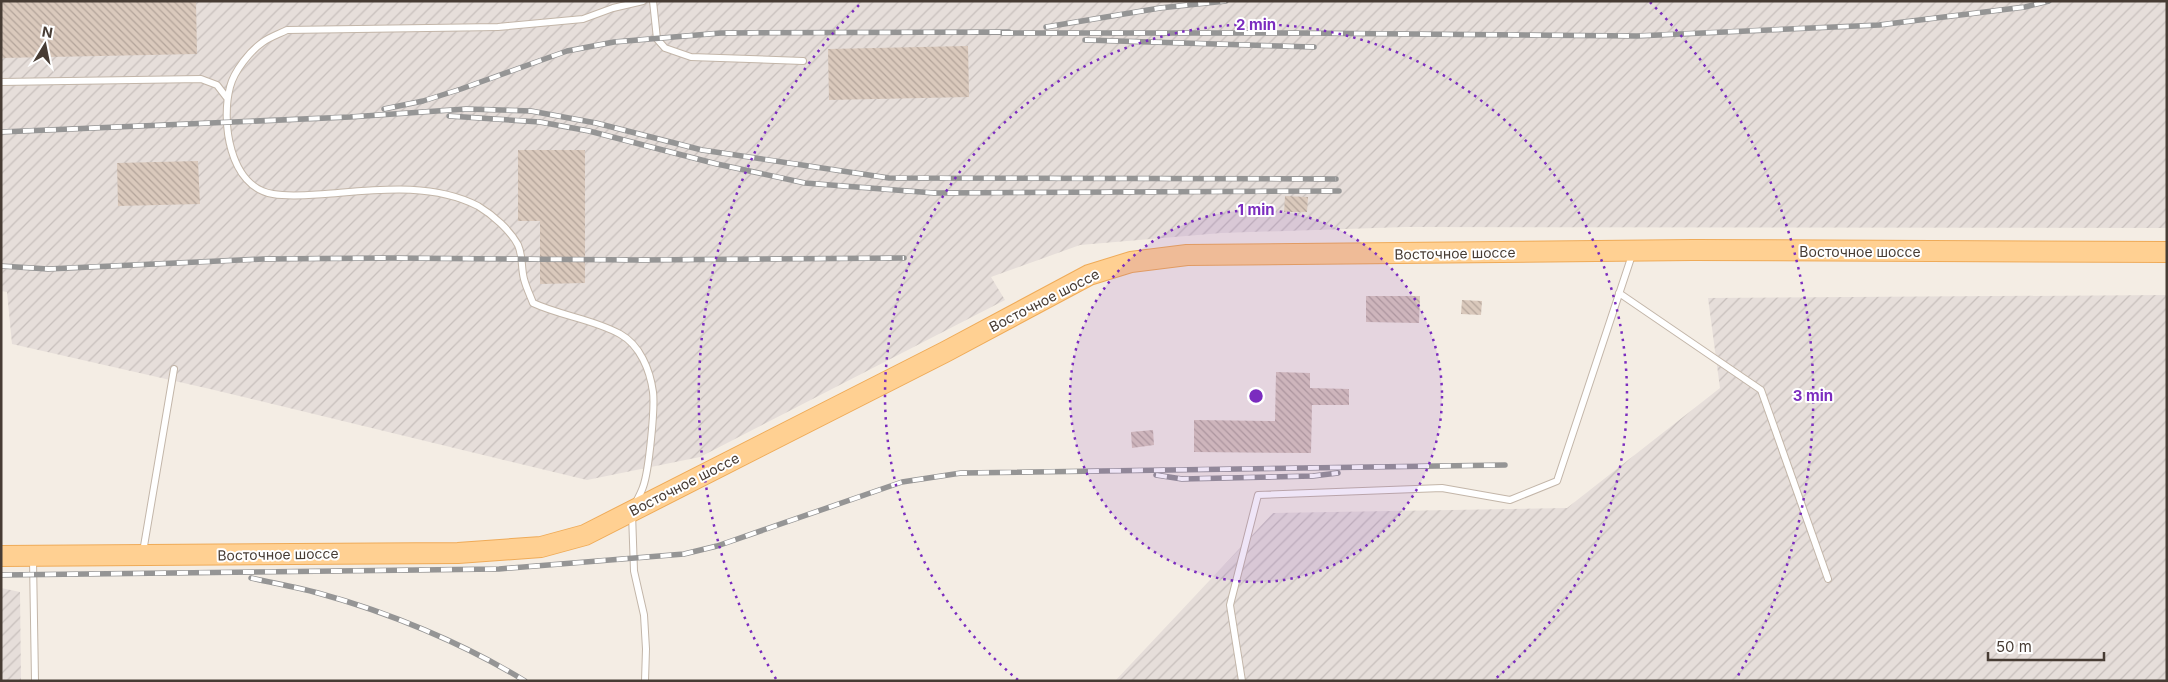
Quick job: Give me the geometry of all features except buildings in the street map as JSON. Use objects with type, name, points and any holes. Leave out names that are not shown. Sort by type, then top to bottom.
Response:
[{"type":"main road","name":"Восточное шоссе","points":[[1,556],[458,553],[541,547],[585,535],[944,352],[1089,275],[1131,262],[1187,255],[1633,251],[2167,252]]},
{"type":"lane","points":[[643,1],[614,8],[583,19],[507,26],[287,30],[263,42],[246,59],[231,81],[226,98],[231,153],[245,177],[259,189],[271,194],[296,196],[396,189],[438,193],[466,201],[479,207],[508,230],[519,247],[524,278],[533,304],[604,326],[621,334],[633,344],[647,368],[653,393],[644,486],[632,510],[634,571],[644,615],[645,681]]},
{"type":"lane","points":[[653,1],[657,39],[665,48],[691,57],[803,61]]},
{"type":"lane","points":[[1,82],[200,79],[216,85],[226,98]]},
{"type":"lane","points":[[1242,681],[1230,605],[1258,495],[1442,488],[1510,500],[1557,481],[1633,251]]},
{"type":"lane","points":[[1619,293],[1761,390],[1828,580]]},
{"type":"lane","points":[[143,556],[174,369]]},
{"type":"lane","points":[[33,556],[35,681]]},
{"type":"shaded area","points":[[1,1],[2167,1],[2167,228],[1405,227],[1221,233],[1080,245],[991,277],[1005,300],[700,457],[587,480],[210,389],[12,344],[7,292],[1,291]]},
{"type":"shaded area","points":[[2167,295],[2167,681],[1115,681],[1273,513],[1567,508],[1720,388],[1708,298]]},
{"type":"shaded area","points":[[1,588],[20,592],[21,681],[1,681]]},
{"type":"railway","points":[[1046,27],[1160,8],[1226,1]]},
{"type":"railway","points":[[1002,33],[1637,36],[1879,25],[2025,7],[2049,1]]},
{"type":"railway","points":[[384,109],[423,101],[461,89],[567,51],[614,42],[721,33],[1009,32]]},
{"type":"railway","points":[[1085,40],[1314,47]]},
{"type":"railway","points":[[1,132],[350,117],[466,109],[531,111],[596,123],[702,150],[889,178],[1336,179]]},
{"type":"railway","points":[[449,116],[540,122],[589,131],[717,164],[805,183],[934,193],[1339,191]]},
{"type":"railway","points":[[1,266],[48,269],[263,259],[641,260],[904,258]]},
{"type":"railway","points":[[1,575],[499,569],[684,554],[717,546],[902,482],[961,473],[1505,465]]},
{"type":"railway","points":[[1156,475],[1182,479],[1313,476],[1338,473]]},
{"type":"railway","points":[[251,578],[318,593],[398,619],[451,641],[525,681]]}]
